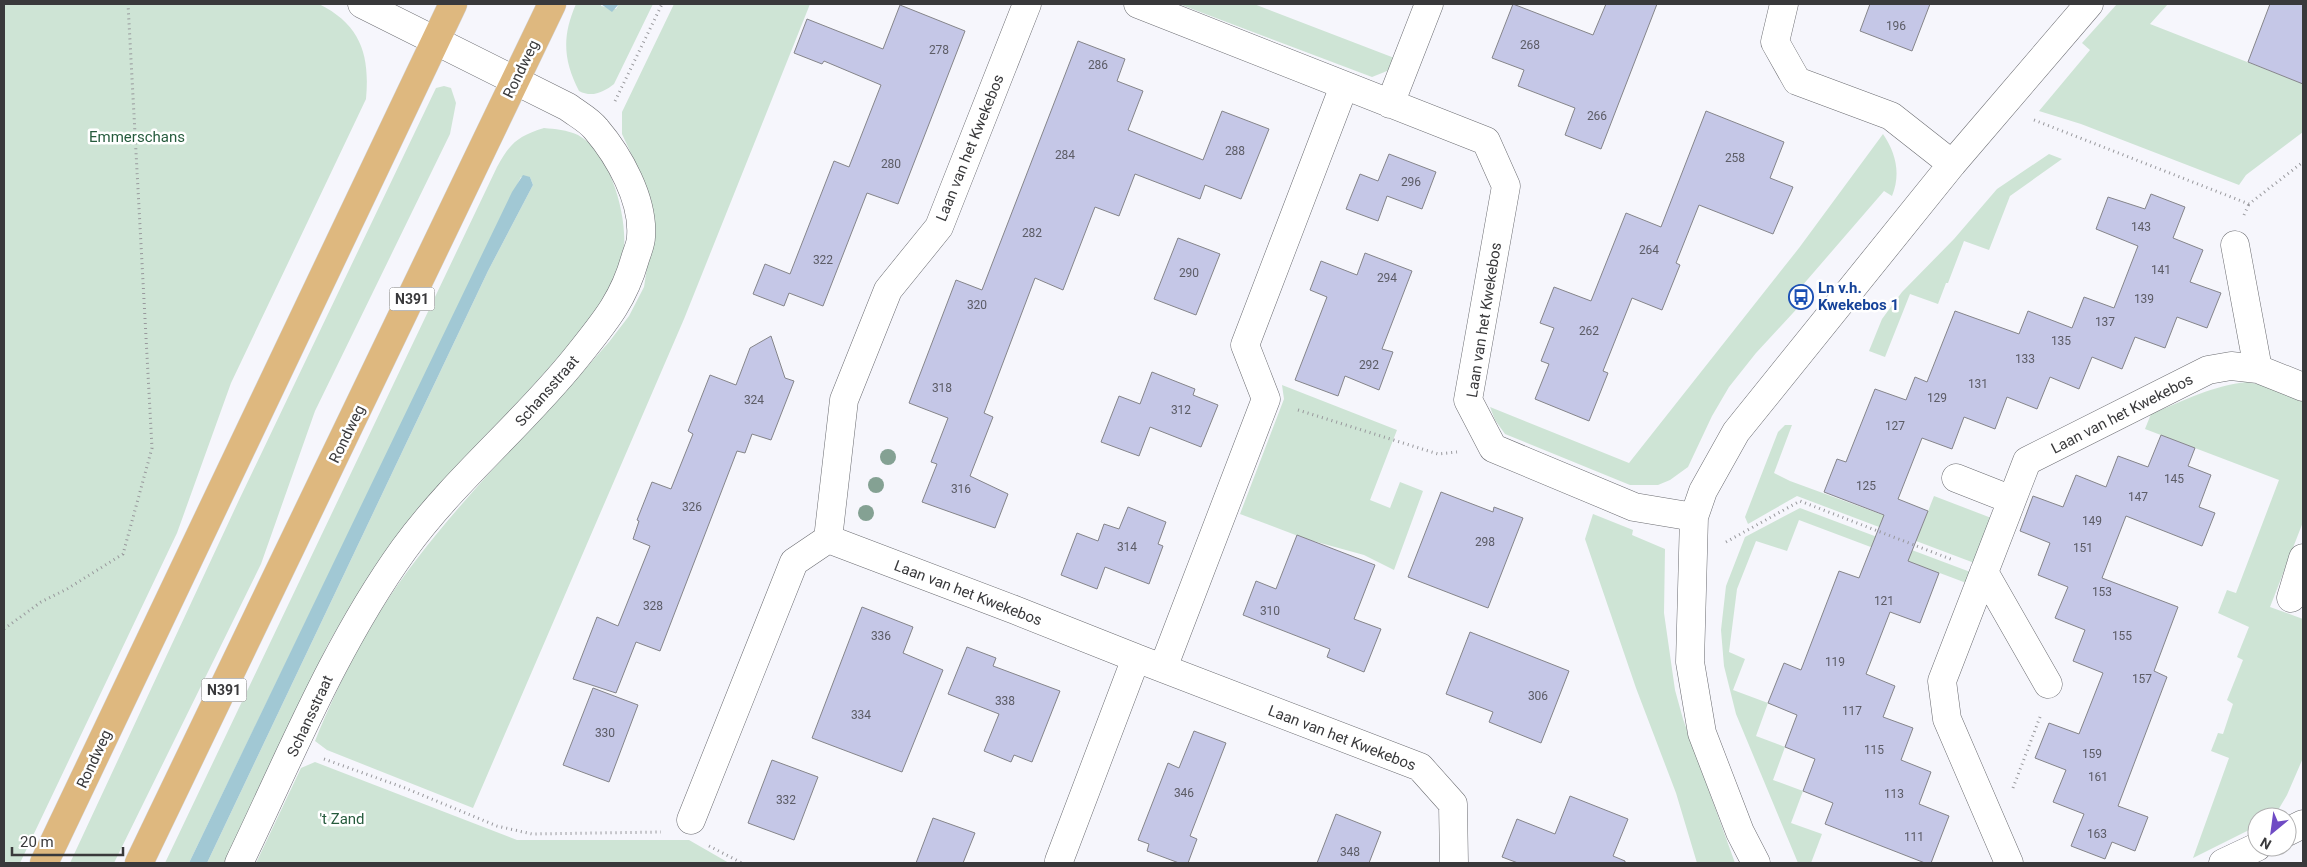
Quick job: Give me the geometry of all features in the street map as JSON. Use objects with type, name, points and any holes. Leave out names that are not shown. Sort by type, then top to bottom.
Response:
[{"type":"main road","name":"Rondweg","points":[[44,863],[453,4]]},
{"type":"main road","name":"Rondweg","points":[[139,863],[552,4]]},
{"type":"street","name":"Schansstraat","points":[[239,863],[337,658],[370,599],[406,547],[459,485],[552,387],[616,308],[630,276],[641,237],[638,210],[629,183],[595,128],[568,107],[362,4]]},
{"type":"street","name":"Laan van het Kwekebos","points":[[1027,4],[939,227],[888,290],[844,400],[828,539],[1420,767],[1453,804],[1454,863]]},
{"type":"street","name":"Laan van het Kwekebos","points":[[1138,4],[1486,141],[1506,186],[1468,400],[1493,448]]},
{"type":"street","points":[[1390,104],[1429,4]]},
{"type":"street","points":[[1784,4],[1775,42],[1797,81],[1891,116],[1952,164]]},
{"type":"street","points":[[1756,863],[1740,832],[1702,733],[1690,662],[1694,517],[1703,492],[1736,432],[1952,164],[2089,4]]},
{"type":"street","points":[[1163,668],[1266,400],[1245,345],[1344,86]]},
{"type":"street","points":[[2235,244],[2258,369]]},
{"type":"street","name":"Laan van het Kwekebos","points":[[2032,863],[2025,861],[2009,863],[1947,719],[1942,681],[2028,461],[2208,370],[2231,366],[2258,369],[2303,387]]},
{"type":"street","points":[[1493,448],[1634,507],[1694,517]]},
{"type":"street","points":[[1956,478],[2012,500]]},
{"type":"street","points":[[696,831],[794,562],[828,539]]},
{"type":"street","points":[[2291,598],[2303,558]]},
{"type":"street","points":[[1984,572],[2048,684]]},
{"type":"street","points":[[1059,862],[1136,658]]},
{"type":"street","points":[[2223,863],[2247,852]]},
{"type":"path","points":[[4,629],[41,602],[122,554],[152,448],[128,4]]},
{"type":"path","points":[[595,128],[612,107],[662,4]]},
{"type":"path","points":[[1998,109],[2025,116],[2249,204],[2303,162]]},
{"type":"path","points":[[1266,400],[1438,454],[1493,448]]},
{"type":"path","points":[[1693,548],[1714,549],[1800,501],[1984,572]]},
{"type":"path","points":[[1996,833],[2045,704],[2048,684]]},
{"type":"path","points":[[295,748],[405,788],[497,826],[532,834],[667,832]]},
{"type":"path","points":[[696,831],[742,863]]},
{"type":"green space","name":"Emmerschans","points":[[4,4],[319,4],[345,22],[360,43],[364,55],[367,83],[366,99],[231,383],[177,533],[20,863],[4,863]]},
{"type":"green space","points":[[576,4],[601,4],[601,6],[616,9],[619,4],[653,4],[614,84],[598,93],[589,94],[579,91],[567,58],[568,27]]},
{"type":"green space","points":[[674,4],[810,4],[684,319],[473,808],[327,750],[315,741],[347,670],[372,624],[416,560],[486,476],[609,342],[629,316],[644,287],[650,248],[641,175],[622,134],[622,112]]},
{"type":"green space","points":[[1179,4],[1254,4],[1397,59],[1387,71],[1372,77]]},
{"type":"green space","points":[[2117,4],[2168,4],[2150,24],[2303,84],[2303,132],[2246,175],[2239,185],[2081,124],[2039,111],[2090,50],[2082,43]]},
{"type":"green space","points":[[444,86],[451,88],[456,103],[450,134],[315,411],[261,564],[114,863],[70,863],[239,500],[436,88]]},
{"type":"green space","points":[[544,128],[574,133],[589,143],[599,155],[614,185],[623,218],[624,248],[618,274],[612,289],[583,330],[408,525],[362,587],[328,644],[224,863],[207,863],[488,271],[533,185],[530,177],[521,177],[189,863],[165,863],[497,167],[511,146],[528,134]]},
{"type":"green space","points":[[1883,134],[1896,164],[1895,188],[1892,196],[1884,191],[1795,294],[1804,301],[1756,353],[1729,387],[1712,416],[1688,467],[1670,480],[1658,485],[1630,485],[1505,434],[1495,420],[1490,407],[1629,463],[1799,248]]},
{"type":"green space","points":[[2049,154],[2062,159],[2010,196],[1989,250],[1964,241],[1938,304],[1910,294],[1885,357],[1869,351],[1882,319],[1902,292],[1954,239],[1997,189]]},
{"type":"green space","points":[[2247,382],[2267,386],[2303,400],[2303,522],[2270,607],[2303,619],[2303,758],[2280,807],[2247,807],[2247,831],[2193,858],[2229,758],[2211,751],[2218,733],[2223,734],[2233,704],[2227,700],[2243,660],[2237,657],[2249,627],[2218,613],[2227,590],[2236,593],[2279,480],[2145,429],[2151,414],[2211,390]]},
{"type":"green space","points":[[1282,385],[1397,430],[1370,500],[1390,508],[1400,482],[1423,491],[1394,570],[1364,555],[1306,539],[1240,514],[1284,399]]},
{"type":"green space","points":[[1785,425],[1792,425],[1774,473],[1790,481],[1921,529],[1934,496],[1994,519],[1977,564],[1797,496],[1748,524],[1745,517],[1778,432]]},
{"type":"green space","points":[[1800,508],[1973,573],[1969,584],[1799,520],[1787,551],[1756,541],[1737,589],[1729,652],[1745,659],[1733,690],[1768,703],[1756,736],[1785,747],[1773,780],[1803,791],[1791,823],[1822,834],[1811,863],[1798,863],[1736,714],[1724,666],[1721,630],[1726,586],[1745,537]]},
{"type":"green space","points":[[1593,514],[1633,530],[1632,535],[1665,549],[1664,613],[1675,690],[1683,719],[1735,863],[1697,863],[1676,793],[1636,688],[1585,539]]},
{"type":"green space","name":"'t Zand","points":[[315,762],[517,840],[689,840],[729,863],[256,863],[301,768]]},
{"type":"water","points":[[601,4],[619,4],[612,12]]},
{"type":"water","points":[[523,175],[530,177],[533,185],[488,271],[207,863],[189,863],[512,192]]},
{"type":"building","points":[[1513,4],[1593,35],[1606,4],[1657,4],[1601,149],[1565,135],[1575,108],[1518,86],[1524,70],[1492,58]]},
{"type":"building","points":[[1870,4],[1930,4],[1912,51],[1860,31]]},
{"type":"building","points":[[2270,4],[2303,4],[2303,84],[2248,62]]},
{"type":"building","points":[[900,5],[965,31],[898,204],[867,193],[823,306],[789,293],[784,306],[753,294],[765,264],[790,274],[834,161],[849,167],[881,85],[824,61],[822,64],[794,53],[807,19],[883,49]]},
{"type":"building","points":[[1078,41],[1125,59],[1117,81],[1143,91],[1128,130],[1203,160],[1222,111],[1269,129],[1241,199],[1205,185],[1200,199],[1135,174],[1119,216],[1095,207],[1063,290],[1035,278],[984,413],[993,417],[970,476],[1008,494],[995,528],[922,502],[937,464],[931,462],[948,418],[909,403],[956,280],[982,290]]},
{"type":"building","points":[[1706,111],[1784,142],[1770,178],[1793,187],[1773,234],[1699,205],[1676,263],[1680,265],[1662,310],[1632,298],[1603,371],[1608,373],[1589,421],[1535,399],[1549,364],[1541,361],[1554,328],[1540,323],[1554,287],[1591,301],[1626,213],[1661,227]]},
{"type":"building","points":[[1389,154],[1436,172],[1422,209],[1387,196],[1378,221],[1346,209],[1360,174],[1378,181]]},
{"type":"building","points":[[2151,194],[2185,207],[2173,238],[2203,250],[2190,282],[2221,293],[2207,328],[2177,317],[2165,348],[2135,337],[2122,369],[2092,357],[2079,389],[2050,377],[2037,409],[2007,397],[1995,429],[1964,417],[1952,449],[1922,438],[1898,499],[1928,511],[1908,561],[1939,573],[1920,623],[1890,612],[1866,674],[1895,686],[1883,717],[1913,728],[1901,760],[1931,772],[1919,804],[1949,816],[1931,863],[1925,863],[1825,824],[1833,803],[1803,791],[1815,759],[1785,747],[1797,715],[1768,703],[1784,663],[1801,670],[1839,571],[1859,578],[1884,515],[1824,492],[1837,459],[1846,462],[1875,389],[1906,400],[1915,377],[1927,382],[1955,311],[2019,334],[2028,311],[2072,328],[2084,297],[2114,308],[2138,246],[2096,229],[2108,197],[2145,209]]},
{"type":"building","points":[[1178,238],[1220,254],[1196,315],[1154,299]]},
{"type":"building","points":[[1365,253],[1412,271],[1382,349],[1393,352],[1379,390],[1345,376],[1338,396],[1295,380],[1327,297],[1310,290],[1321,261],[1357,275]]},
{"type":"building","points":[[771,336],[785,378],[794,381],[771,440],[752,434],[745,453],[737,451],[660,651],[636,642],[616,693],[573,679],[597,617],[618,626],[650,546],[633,539],[639,521],[637,520],[652,482],[671,489],[693,434],[688,431],[710,375],[736,385],[750,348]]},
{"type":"building","points":[[1152,372],[1195,389],[1193,395],[1218,405],[1201,447],[1150,427],[1139,456],[1101,442],[1119,396],[1140,404]]},
{"type":"building","points":[[2161,435],[2195,448],[2188,466],[2211,475],[2199,507],[2215,513],[2202,546],[2126,516],[2102,578],[2178,607],[2154,671],[2167,677],[2118,806],[2148,817],[2135,851],[2112,842],[2105,859],[2071,846],[2084,814],[2053,802],[2066,770],[2035,758],[2049,723],[2079,734],[2103,673],[2073,661],[2085,630],[2055,618],[2068,587],[2038,575],[2050,543],[2020,531],[2033,496],[2063,507],[2076,475],[2106,487],[2118,456],[2148,467]]},
{"type":"building","points":[[1441,492],[1493,512],[1494,507],[1523,518],[1488,608],[1408,577]]},
{"type":"building","points":[[1128,507],[1166,522],[1158,544],[1163,546],[1149,584],[1105,567],[1097,589],[1061,575],[1077,533],[1098,541],[1104,524],[1119,529]]},
{"type":"building","points":[[1297,535],[1375,565],[1354,619],[1381,629],[1364,672],[1327,657],[1330,649],[1243,615],[1256,581],[1276,589]]},
{"type":"building","points":[[862,607],[913,627],[903,653],[943,670],[902,772],[812,738]]},
{"type":"building","points":[[1470,632],[1569,671],[1541,743],[1489,722],[1493,712],[1446,694]]},
{"type":"building","points":[[967,647],[996,658],[993,666],[1060,691],[1032,762],[1014,755],[1011,762],[984,751],[999,714],[948,694]]},
{"type":"building","points":[[593,688],[638,705],[609,782],[563,765]]},
{"type":"building","points":[[1194,731],[1226,743],[1190,836],[1197,839],[1188,863],[1179,863],[1147,851],[1149,844],[1138,840],[1168,763],[1179,768]]},
{"type":"building","points":[[772,760],[818,777],[794,840],[748,823]]},
{"type":"building","points":[[1570,796],[1628,819],[1613,856],[1625,861],[1625,863],[1518,863],[1502,857],[1517,819],[1555,834]]},
{"type":"building","points":[[1336,814],[1381,832],[1369,863],[1317,863]]},
{"type":"building","points":[[933,818],[975,833],[963,863],[916,863]]},
{"type":"place","name":"Ln v.h. Kwekebos 1","points":[[1801,297]]}]
